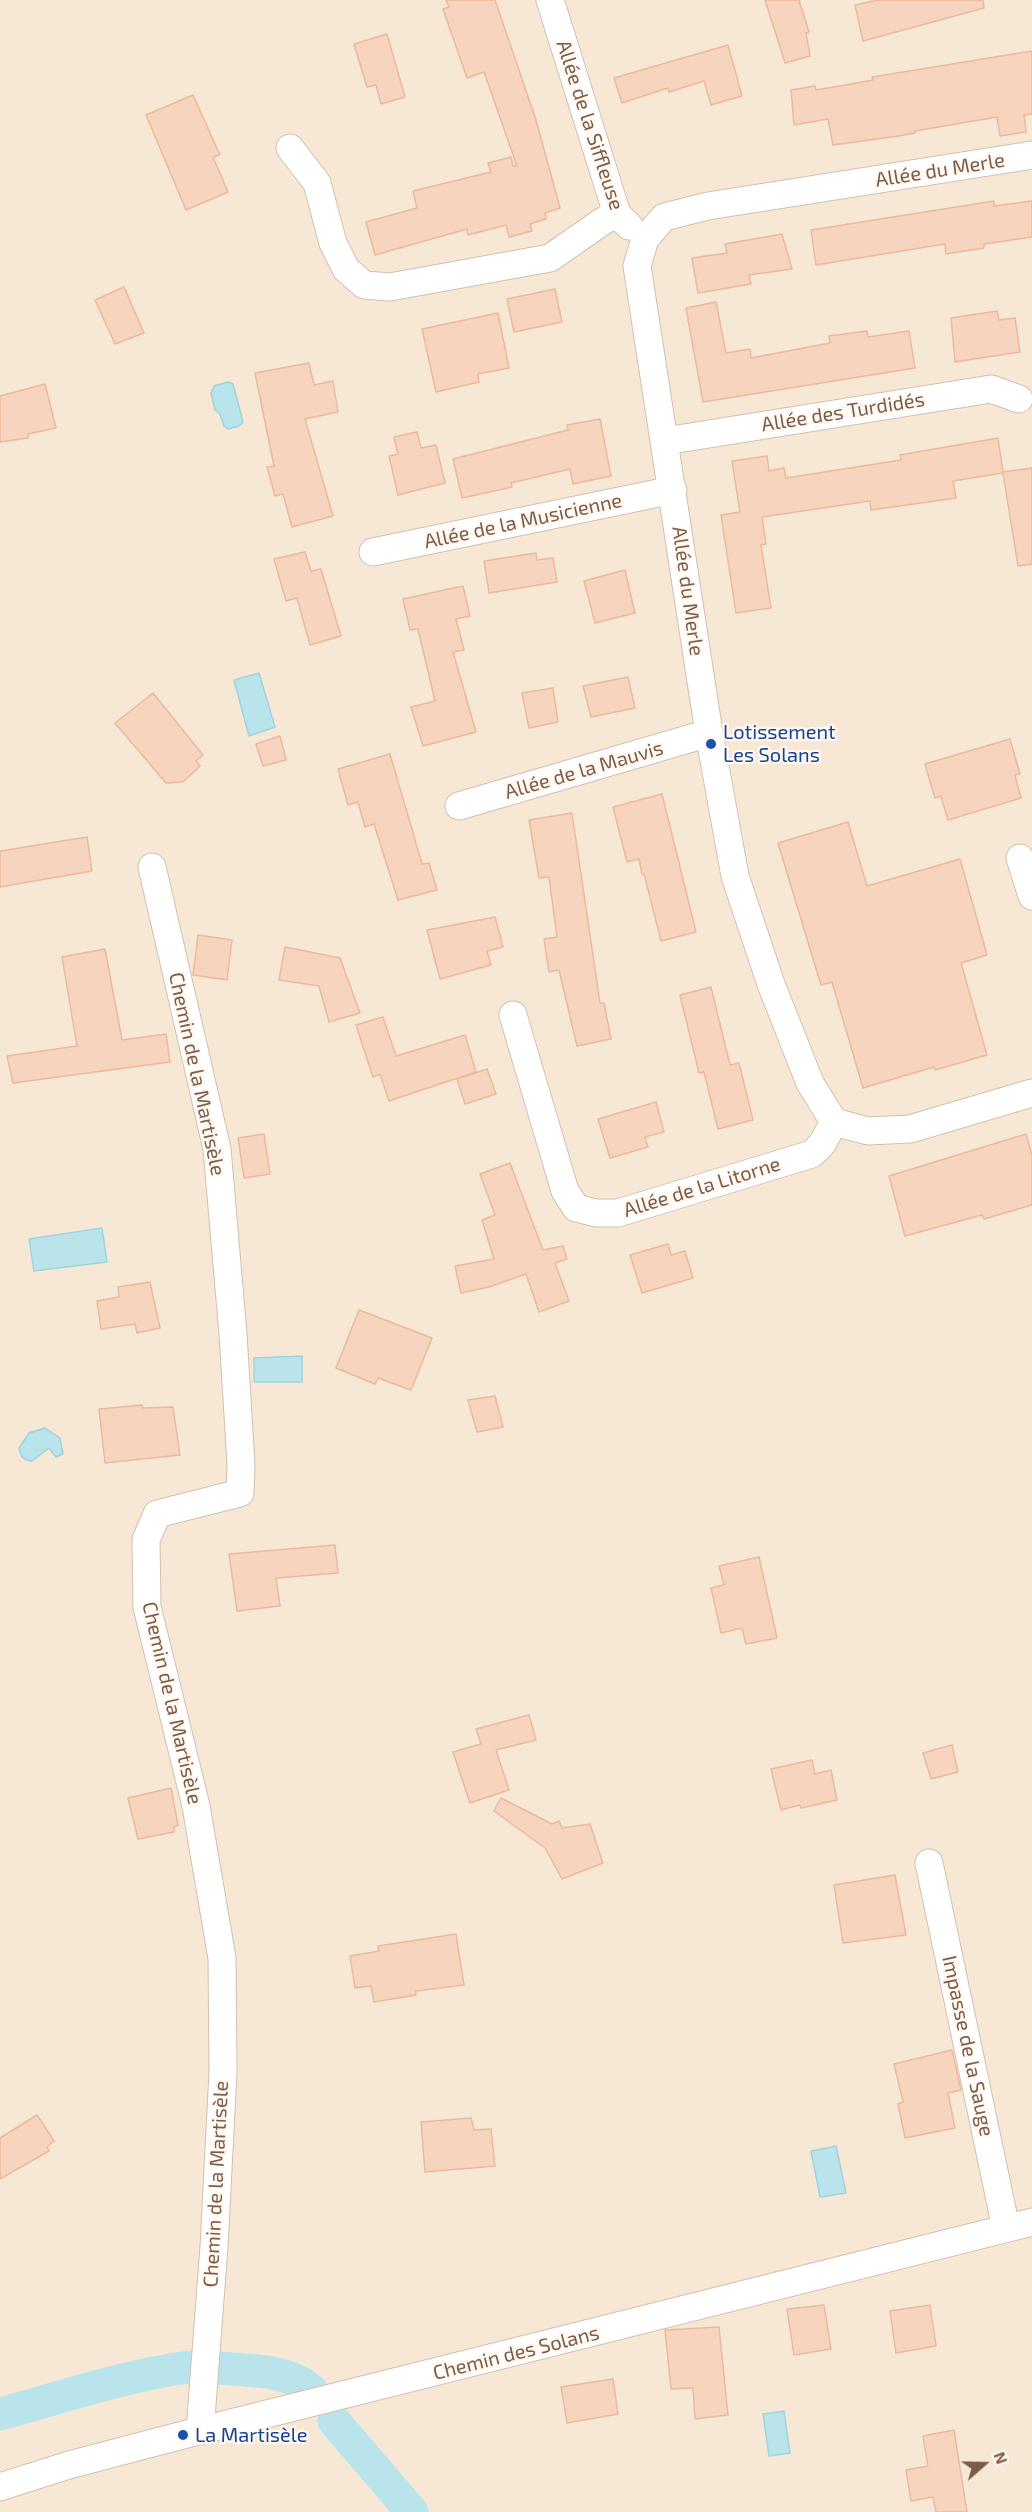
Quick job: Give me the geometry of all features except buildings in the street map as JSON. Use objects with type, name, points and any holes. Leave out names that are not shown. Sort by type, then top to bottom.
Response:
[{"type":"street","name":"Allée de la Siffleuse","points":[[550,0],[617,214],[645,239]]},
{"type":"street","points":[[290,148],[317,183],[333,243],[346,269],[364,285],[390,287],[550,258],[603,221],[617,214]]},
{"type":"street","name":"Allée du Merle","points":[[834,1122],[810,1083],[779,1006],[735,876],[709,733],[637,266],[645,239],[664,217],[708,206],[1032,155]]},
{"type":"street","name":"Allée des Turdidés","points":[[665,441],[991,389],[1018,399]]},
{"type":"street","name":"Allée de la Musicienne","points":[[373,552],[673,490]]},
{"type":"street","name":"Allée de la Mauvis","points":[[459,806],[709,733]]},
{"type":"street","points":[[1020,858],[1032,896]]},
{"type":"street","name":"Chemin de la Martisèle","points":[[152,867],[217,1149],[242,1464],[240,1493],[157,1514],[146,1540],[147,1607],[196,1806],[222,1958],[223,2072],[214,2247],[200,2431]]},
{"type":"street","name":"Allée de la Litorne","points":[[513,1015],[565,1191],[576,1208],[596,1213],[618,1213],[812,1154],[822,1144],[834,1122]]},
{"type":"street","points":[[834,1122],[868,1131],[910,1129],[1032,1093]]},
{"type":"street","name":"Impasse de la Sauge","points":[[929,1863],[1019,2225]]},
{"type":"street","name":"Chemin des Solans","points":[[0,2487],[69,2464],[1019,2225]]},
{"type":"shaded area","points":[[0,0],[1032,0],[1032,2512],[0,2512]]},
{"type":"water","points":[[228,382],[233,384],[243,422],[239,426],[228,429],[224,426],[220,414],[215,410],[211,393],[214,386]]},
{"type":"water","points":[[259,673],[275,727],[249,736],[234,680]]},
{"type":"water","points":[[102,1228],[107,1262],[34,1271],[29,1239]]},
{"type":"water","points":[[302,1356],[302,1382],[254,1382],[254,1358]]},
{"type":"water","points":[[45,1428],[60,1438],[63,1454],[56,1457],[49,1448],[32,1461],[24,1459],[19,1448],[29,1433]]},
{"type":"water","points":[[836,2146],[846,2193],[820,2197],[811,2151]]},
{"type":"water","points":[[784,2411],[790,2453],[769,2456],[763,2414]]},
{"type":"waterway","points":[[0,2414],[118,2381],[190,2367]]},
{"type":"waterway","points":[[220,2368],[280,2375],[291,2378],[311,2390]]},
{"type":"waterway","points":[[334,2421],[412,2512]]},
{"type":"place","name":"Lotissement Les Solans","points":[[711,744]]},
{"type":"place","name":"La Martisèle","points":[[183,2435]]}]
